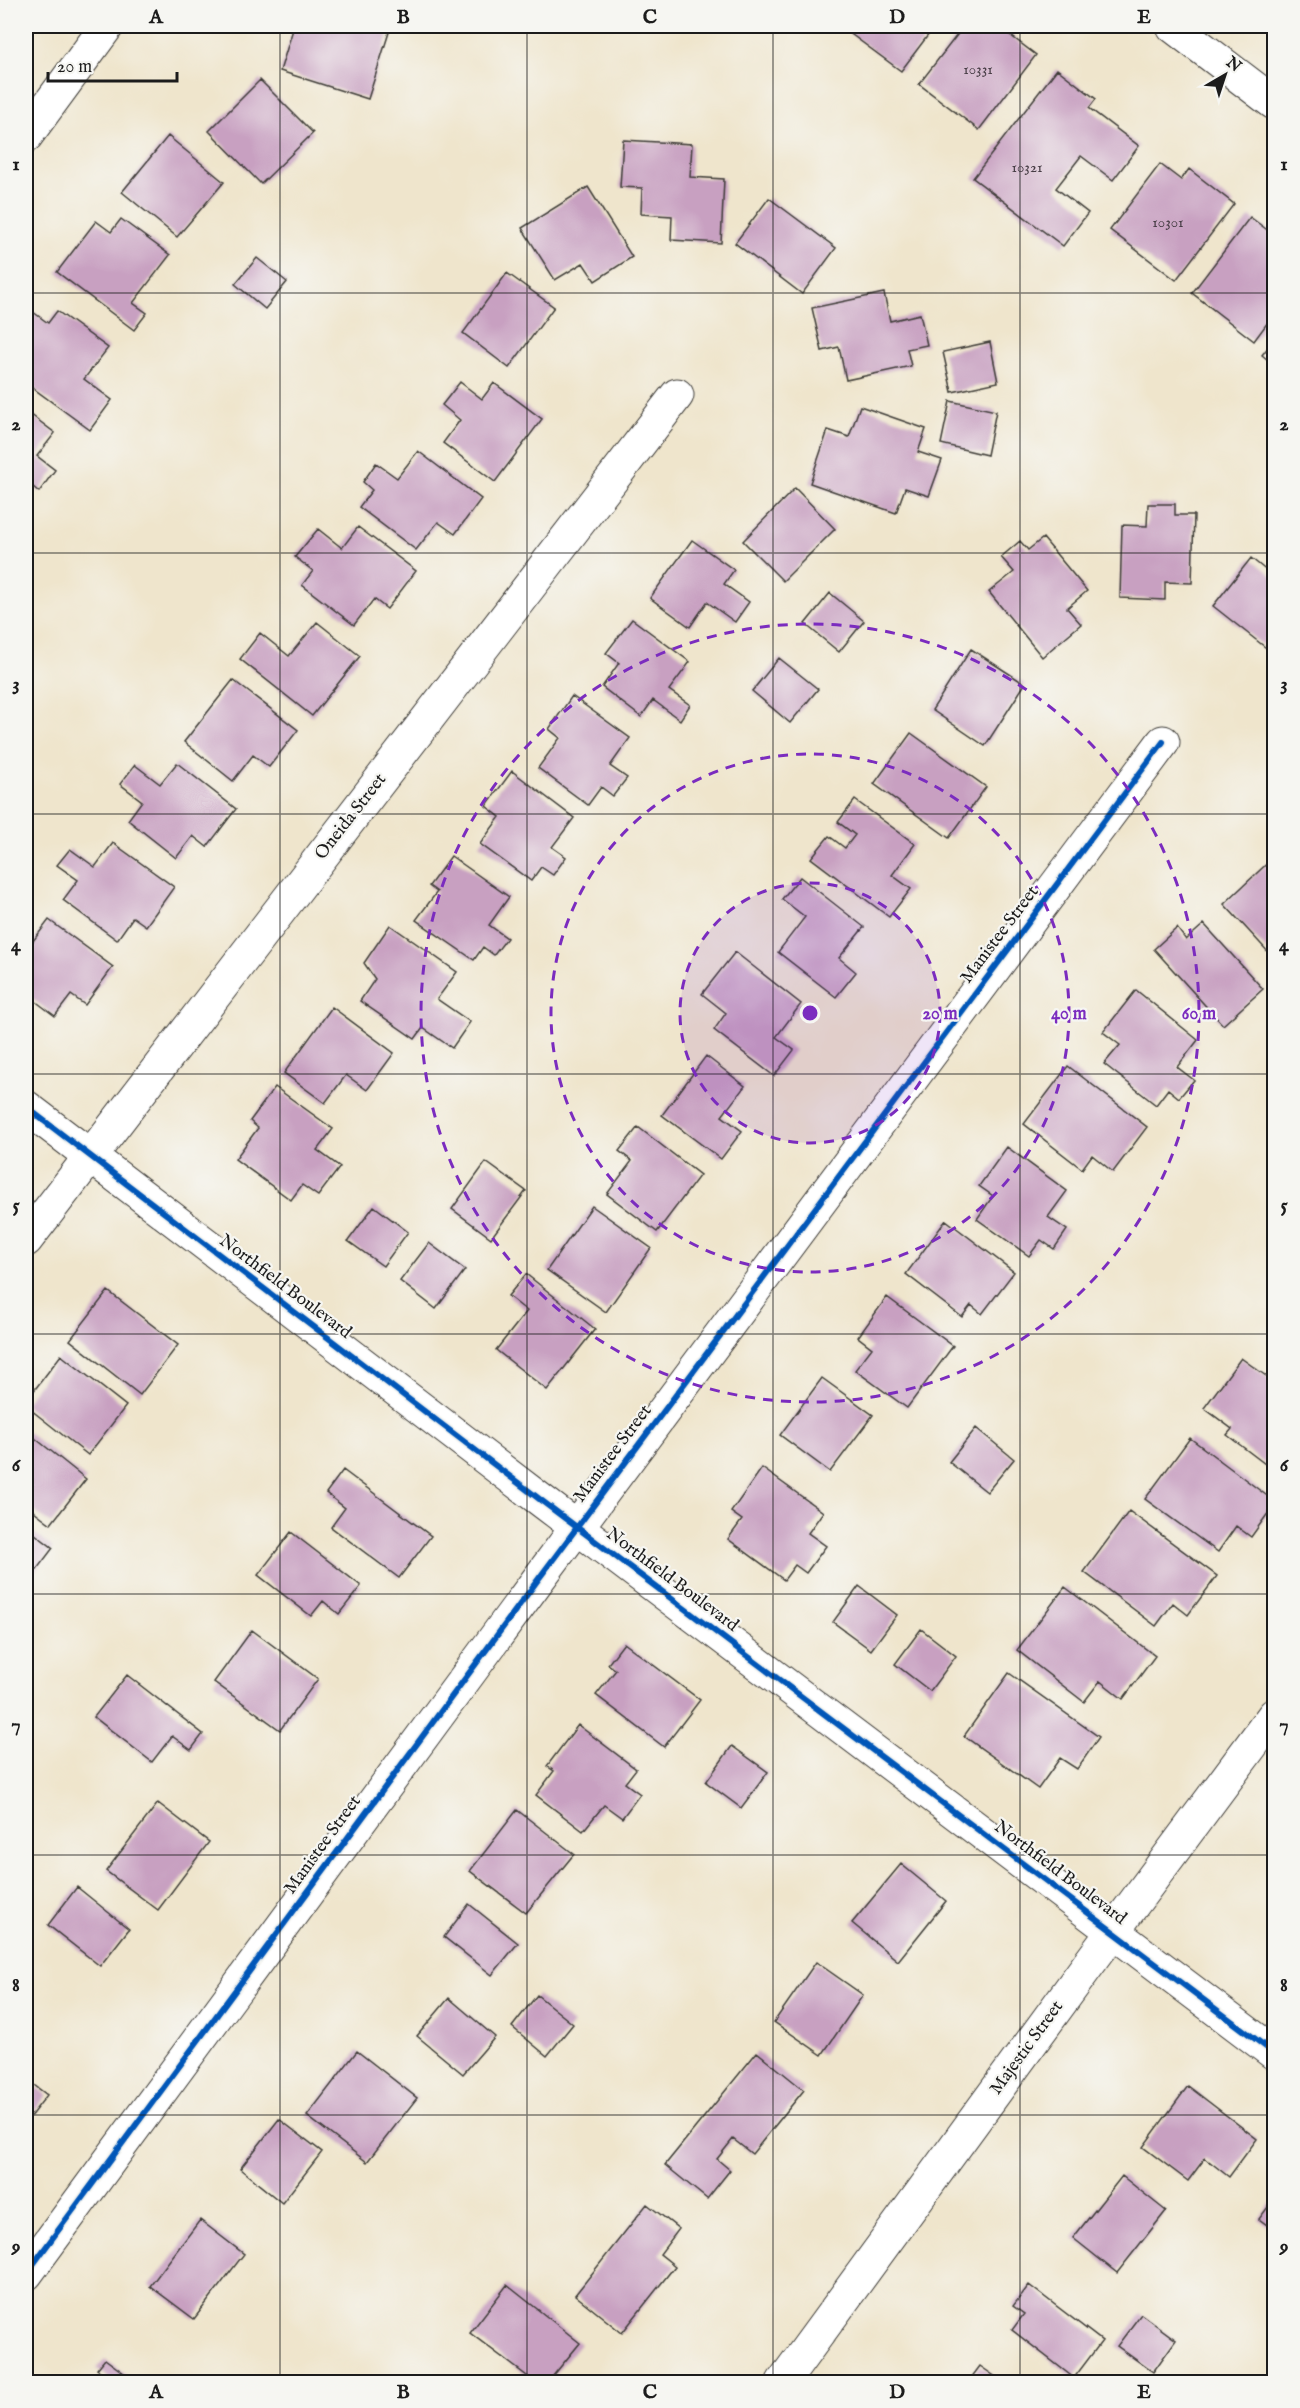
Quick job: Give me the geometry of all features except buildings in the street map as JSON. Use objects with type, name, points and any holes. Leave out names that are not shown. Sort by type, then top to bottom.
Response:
[{"type":"street","points":[[26,136],[107,26]]},
{"type":"street","points":[[1173,26],[1275,103]]},
{"type":"street","name":"Oneida Street","points":[[26,1240],[677,395]]},
{"type":"street","name":"Manistee Street","points":[[26,2274],[577,1527],[1163,742]]},
{"type":"street","name":"Northfield Boulevard","points":[[26,1107],[577,1527],[1275,2053]]},
{"type":"street","name":"Majestic Street","points":[[783,2382],[1113,1931],[1275,1715]]},
{"type":"cycle path","points":[[26,2274],[537,1581],[1163,742]]},
{"type":"cycle path","points":[[26,1107],[542,1501],[1274,2053]]}]
